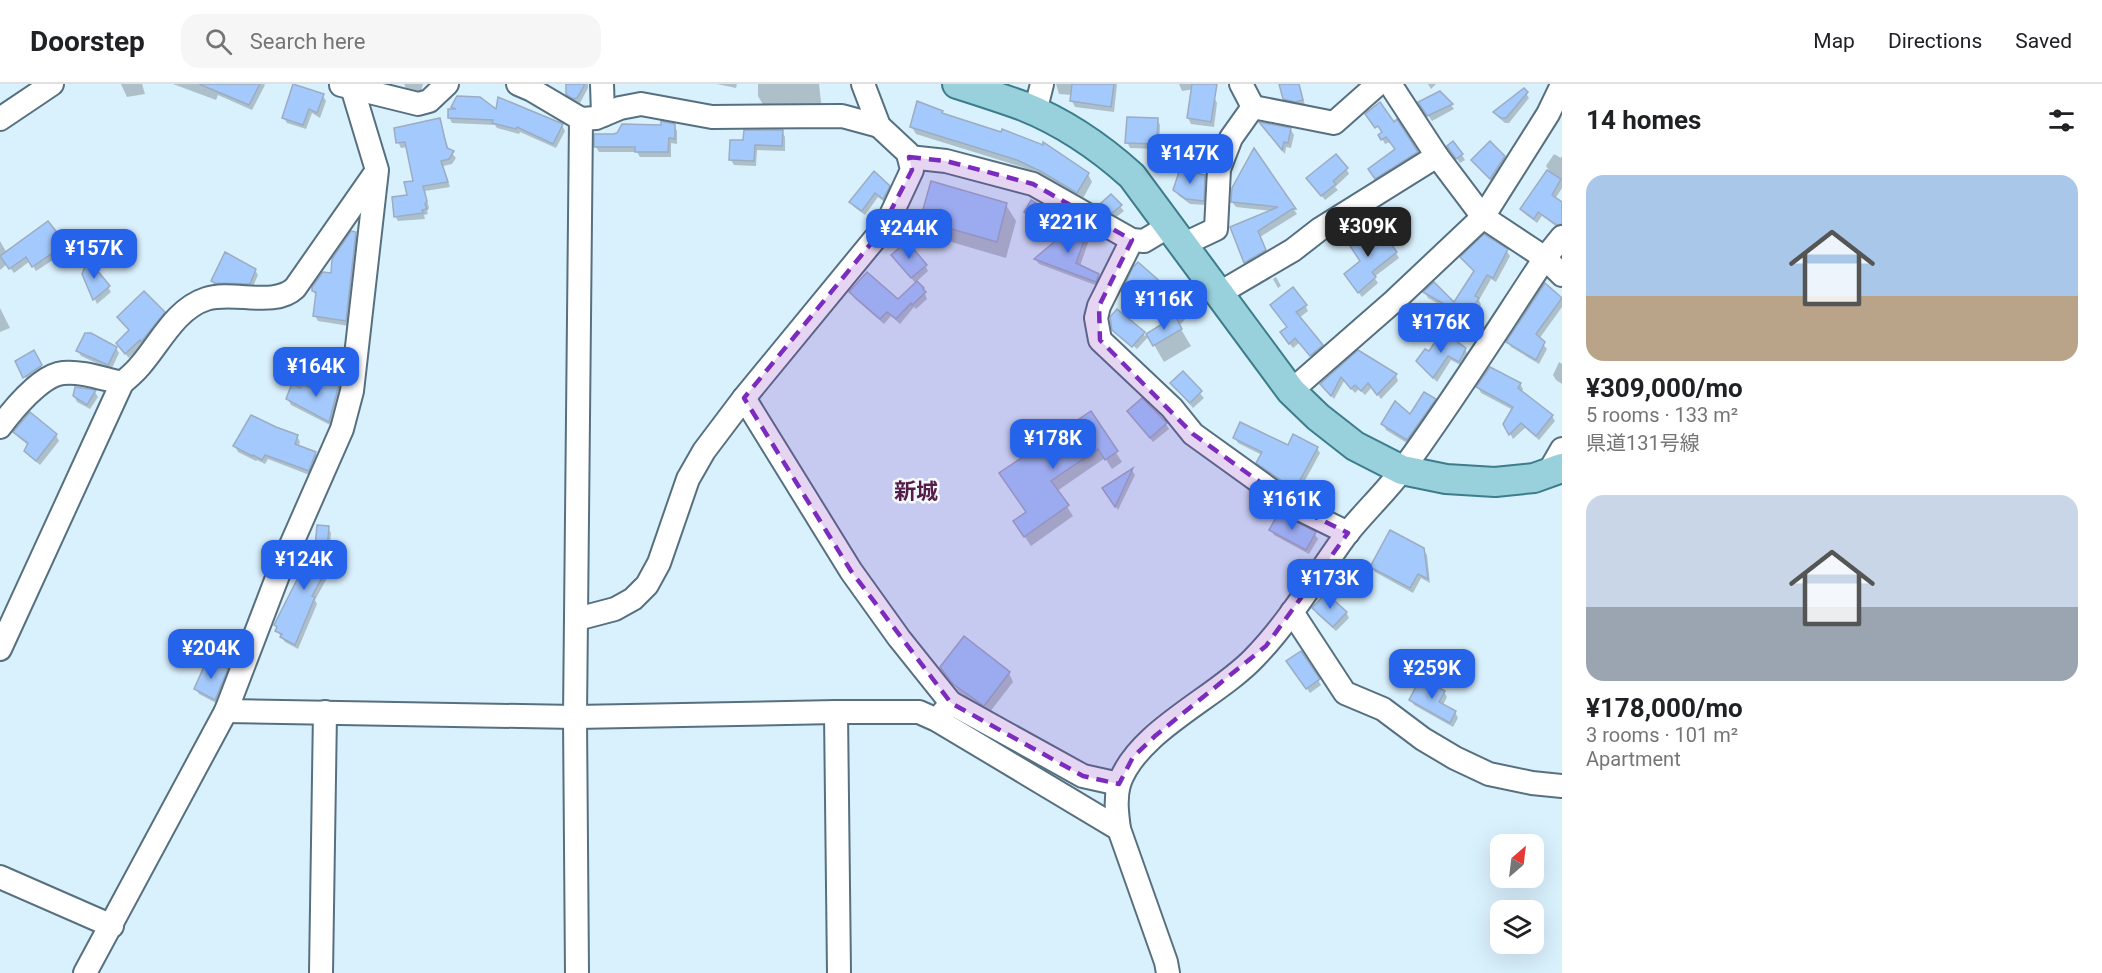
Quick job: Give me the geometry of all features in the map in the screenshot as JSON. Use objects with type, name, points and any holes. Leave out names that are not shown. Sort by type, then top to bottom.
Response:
[{"type":"main road","points":[[957,84],[1035,112],[1062,126],[1106,153],[1132,176],[1291,391],[1318,417],[1355,446],[1402,470],[1446,479],[1495,482],[1534,478],[1555,471]]},
{"type":"street","points":[[0,119],[52,84]]},
{"type":"street","points":[[348,85],[418,104],[429,101],[447,84]]},
{"type":"street","points":[[518,84],[580,119],[641,104],[712,117],[842,116],[879,126]]},
{"type":"street","points":[[602,84],[603,114]]},
{"type":"street","points":[[576,619],[615,609],[633,599],[647,585],[659,563],[688,479],[704,451],[744,398],[878,235],[891,215],[912,170],[908,153],[879,126],[863,84]]},
{"type":"street","points":[[1035,112],[1042,84]]},
{"type":"street","points":[[1241,84],[1252,107]]},
{"type":"street","points":[[1252,107],[1334,123],[1378,84]]},
{"type":"street","points":[[1390,84],[1437,156],[1483,217],[1545,258],[1562,275]]},
{"type":"street","points":[[85,973],[226,711],[280,570],[342,429],[352,391],[377,170],[348,85]]},
{"type":"street","points":[[1291,391],[1394,301],[1483,217],[1548,114],[1562,85]]},
{"type":"street","points":[[909,157],[945,161],[1033,184],[1132,240],[1144,241],[1215,229],[1219,169],[1231,138],[1252,107]]},
{"type":"street","points":[[577,973],[575,717],[580,119]]},
{"type":"street","points":[[1218,294],[1293,250],[1320,229],[1437,156]]},
{"type":"street","points":[[0,649],[122,383],[139,367],[177,319],[204,299],[220,296],[271,298],[288,294],[295,288],[377,170]]},
{"type":"street","points":[[1168,973],[1119,829],[1116,806],[1119,784],[1133,757],[1155,736],[1246,667],[1266,646],[1348,533],[1402,470],[1545,258],[1562,237]]},
{"type":"street","points":[[1132,240],[1099,306],[1096,318],[1100,340],[1172,408],[1193,434],[1293,506],[1348,533]]},
{"type":"street","points":[[0,427],[12,410],[50,377],[60,373],[74,373],[122,383]]},
{"type":"street","points":[[744,398],[851,571],[899,638],[944,712],[1119,829]]},
{"type":"street","points":[[1555,471],[1562,448]]},
{"type":"street","points":[[1292,612],[1345,693],[1383,709],[1431,744],[1489,774],[1532,783],[1562,786]]},
{"type":"street","points":[[226,711],[575,717],[944,712],[1083,776],[1119,784]]},
{"type":"street","points":[[321,973],[326,712]]},
{"type":"street","points":[[836,712],[839,973]]},
{"type":"street","points":[[0,877],[112,926]]},
{"type":"highlighted area","points":[[909,157],[946,161],[1033,184],[1132,240],[1099,306],[1100,340],[1193,434],[1293,506],[1348,533],[1266,646],[1155,736],[1133,757],[1119,784],[1083,776],[951,703],[851,571],[744,398],[878,235],[912,170]]},
{"type":"building","points":[[199,84],[260,84],[249,105]]},
{"type":"building","points":[[293,84],[324,94],[317,113],[309,109],[303,125],[282,118]]},
{"type":"building","points":[[566,84],[585,84],[577,98],[573,99],[566,94]]},
{"type":"building","points":[[1072,84],[1114,84],[1111,107],[1070,101]]},
{"type":"building","points":[[1192,84],[1217,84],[1211,122],[1187,118]]},
{"type":"building","points":[[1279,84],[1299,84],[1303,100],[1295,102],[1283,99]]},
{"type":"building","points":[[1524,88],[1528,92],[1506,118],[1501,118],[1493,112]]},
{"type":"building","points":[[1440,91],[1453,104],[1427,116],[1418,102]]},
{"type":"building","points":[[457,96],[480,97],[496,109],[498,97],[563,124],[553,144],[517,127],[516,129],[492,123],[493,120],[448,118],[448,109],[456,109],[451,107]]},
{"type":"building","points":[[917,101],[943,111],[942,113],[1001,132],[1002,129],[1043,145],[1043,142],[1089,173],[1077,193],[1017,160],[910,127]]},
{"type":"building","points":[[1380,102],[1394,122],[1397,119],[1418,152],[1375,179],[1368,169],[1395,149],[1386,137],[1381,140],[1378,135],[1382,132],[1378,126],[1375,128],[1365,114]]},
{"type":"building","points":[[1127,117],[1158,118],[1157,144],[1125,143]]},
{"type":"building","points":[[440,118],[447,148],[454,151],[449,159],[441,161],[448,182],[423,186],[427,209],[422,210],[423,213],[394,217],[392,197],[407,195],[404,182],[413,181],[405,142],[396,143],[394,128]]},
{"type":"building","points":[[661,121],[675,124],[675,139],[669,138],[668,152],[635,152],[635,147],[594,147],[594,134],[617,133],[622,124],[661,125]]},
{"type":"building","points":[[1259,122],[1291,128],[1288,143],[1284,142],[1282,150]]},
{"type":"building","points":[[744,130],[783,130],[782,146],[755,145],[754,161],[729,160],[730,140],[743,140]]},
{"type":"building","points":[[1453,141],[1463,154],[1456,159],[1447,146]]},
{"type":"building","points":[[1490,141],[1505,156],[1490,179],[1471,160]]},
{"type":"building","points":[[1254,148],[1296,209],[1292,209],[1258,231],[1266,250],[1244,263],[1230,227],[1278,207],[1231,202],[1232,188]]},
{"type":"building","points":[[1336,154],[1348,168],[1333,181],[1336,184],[1321,196],[1306,178]]},
{"type":"building","points":[[1180,169],[1205,175],[1204,201],[1186,199],[1173,190]]},
{"type":"building","points":[[1547,170],[1561,179],[1552,195],[1562,202],[1562,224],[1557,225],[1538,212],[1534,219],[1520,209]]},
{"type":"building","points":[[874,171],[890,186],[883,199],[875,193],[862,211],[849,202]]},
{"type":"building","points":[[931,181],[1007,203],[997,242],[920,220]]},
{"type":"building","points":[[1111,194],[1122,205],[1112,213],[1102,207],[1101,203]]},
{"type":"building","points":[[1031,200],[1056,215],[1050,226],[1024,212]]},
{"type":"building","points":[[48,221],[66,244],[32,267],[26,257],[9,269],[0,256]]},
{"type":"building","points":[[1074,225],[1088,230],[1076,263],[1099,274],[1096,282],[1034,259]]},
{"type":"building","points":[[1366,227],[1375,242],[1384,234],[1397,252],[1372,272],[1376,277],[1358,293],[1344,274],[1360,261],[1346,240]]},
{"type":"building","points":[[351,231],[356,232],[346,321],[313,316],[316,292],[312,291],[312,287],[323,272],[331,273],[332,259]]},
{"type":"building","points":[[1484,234],[1508,249],[1493,278],[1487,275],[1475,296],[1479,298],[1467,317],[1423,292],[1434,282],[1454,302],[1474,271],[1460,257]]},
{"type":"building","points":[[907,241],[927,265],[911,278],[891,255]]},
{"type":"building","points":[[225,252],[256,269],[250,284],[211,281]]},
{"type":"building","points":[[88,259],[110,286],[93,300],[82,274]]},
{"type":"building","points":[[1138,262],[1180,299],[1168,312],[1138,285],[1132,293],[1124,286]]},
{"type":"building","points":[[867,272],[898,299],[917,281],[926,292],[912,305],[911,303],[896,319],[887,312],[880,319],[849,292]]},
{"type":"building","points":[[1545,283],[1562,298],[1536,334],[1545,342],[1536,360],[1506,342]]},
{"type":"building","points":[[1293,287],[1307,305],[1296,312],[1323,345],[1310,356],[1295,338],[1289,344],[1280,332],[1287,327],[1270,305]]},
{"type":"building","points":[[144,291],[165,312],[141,342],[140,340],[125,354],[116,343],[129,330],[117,317]]},
{"type":"building","points":[[1117,309],[1145,332],[1132,347],[1112,330],[1110,317]]},
{"type":"building","points":[[1175,316],[1182,329],[1153,346],[1146,334]]},
{"type":"building","points":[[1442,331],[1466,348],[1459,362],[1448,356],[1433,378],[1416,361],[1425,349],[1429,351]]},
{"type":"building","points":[[85,333],[91,333],[117,347],[108,365],[76,351]]},
{"type":"building","points":[[34,350],[42,365],[23,378],[15,361]]},
{"type":"building","points":[[1358,350],[1397,374],[1377,395],[1368,383],[1361,391],[1355,385],[1351,389],[1341,377],[1331,396],[1320,384]]},
{"type":"building","points":[[1490,367],[1521,383],[1518,388],[1553,415],[1536,436],[1521,423],[1509,435],[1503,424],[1513,407],[1476,387]]},
{"type":"building","points":[[1183,371],[1202,391],[1190,403],[1170,383]]},
{"type":"building","points":[[327,377],[339,385],[329,422],[286,399],[292,383],[300,388],[302,384],[314,389],[318,379],[325,381]]},
{"type":"building","points":[[75,387],[96,390],[87,405],[73,396]]},
{"type":"building","points":[[1424,392],[1436,399],[1407,440],[1381,424],[1395,401],[1410,414]]},
{"type":"building","points":[[1142,398],[1167,423],[1150,438],[1127,411]]},
{"type":"building","points":[[1091,411],[1118,451],[1105,460],[1098,449],[1051,481],[1069,505],[1024,537],[1013,521],[1026,512],[999,473]]},
{"type":"building","points":[[30,412],[57,434],[36,461],[24,451],[28,443],[13,432]]},
{"type":"building","points":[[251,415],[298,435],[295,444],[316,452],[309,471],[265,455],[262,460],[233,446]]},
{"type":"building","points":[[1240,422],[1288,445],[1293,434],[1318,447],[1299,482],[1312,489],[1307,498],[1256,463],[1262,452],[1233,438]]},
{"type":"building","points":[[1133,468],[1115,507],[1102,488]]},
{"type":"building","points":[[1279,512],[1316,532],[1306,550],[1269,530]]},
{"type":"building","points":[[317,525],[329,526],[325,572],[312,596],[315,597],[295,645],[280,637],[282,634],[275,631],[277,627],[274,625],[305,564],[313,568]]},
{"type":"building","points":[[1390,530],[1424,548],[1428,579],[1418,574],[1410,588],[1370,567]]},
{"type":"building","points":[[1326,593],[1347,612],[1333,627],[1312,608]]},
{"type":"building","points":[[964,636],[1010,672],[984,706],[953,684],[940,667]]},
{"type":"building","points":[[1301,651],[1320,679],[1306,689],[1286,661]]},
{"type":"building","points":[[206,662],[216,668],[218,663],[228,669],[215,700],[194,689]]},
{"type":"building","points":[[1421,677],[1445,691],[1439,702],[1456,711],[1450,723],[1409,700]]},
{"type":"district","name":"新城","points":[[916,491]]}]
